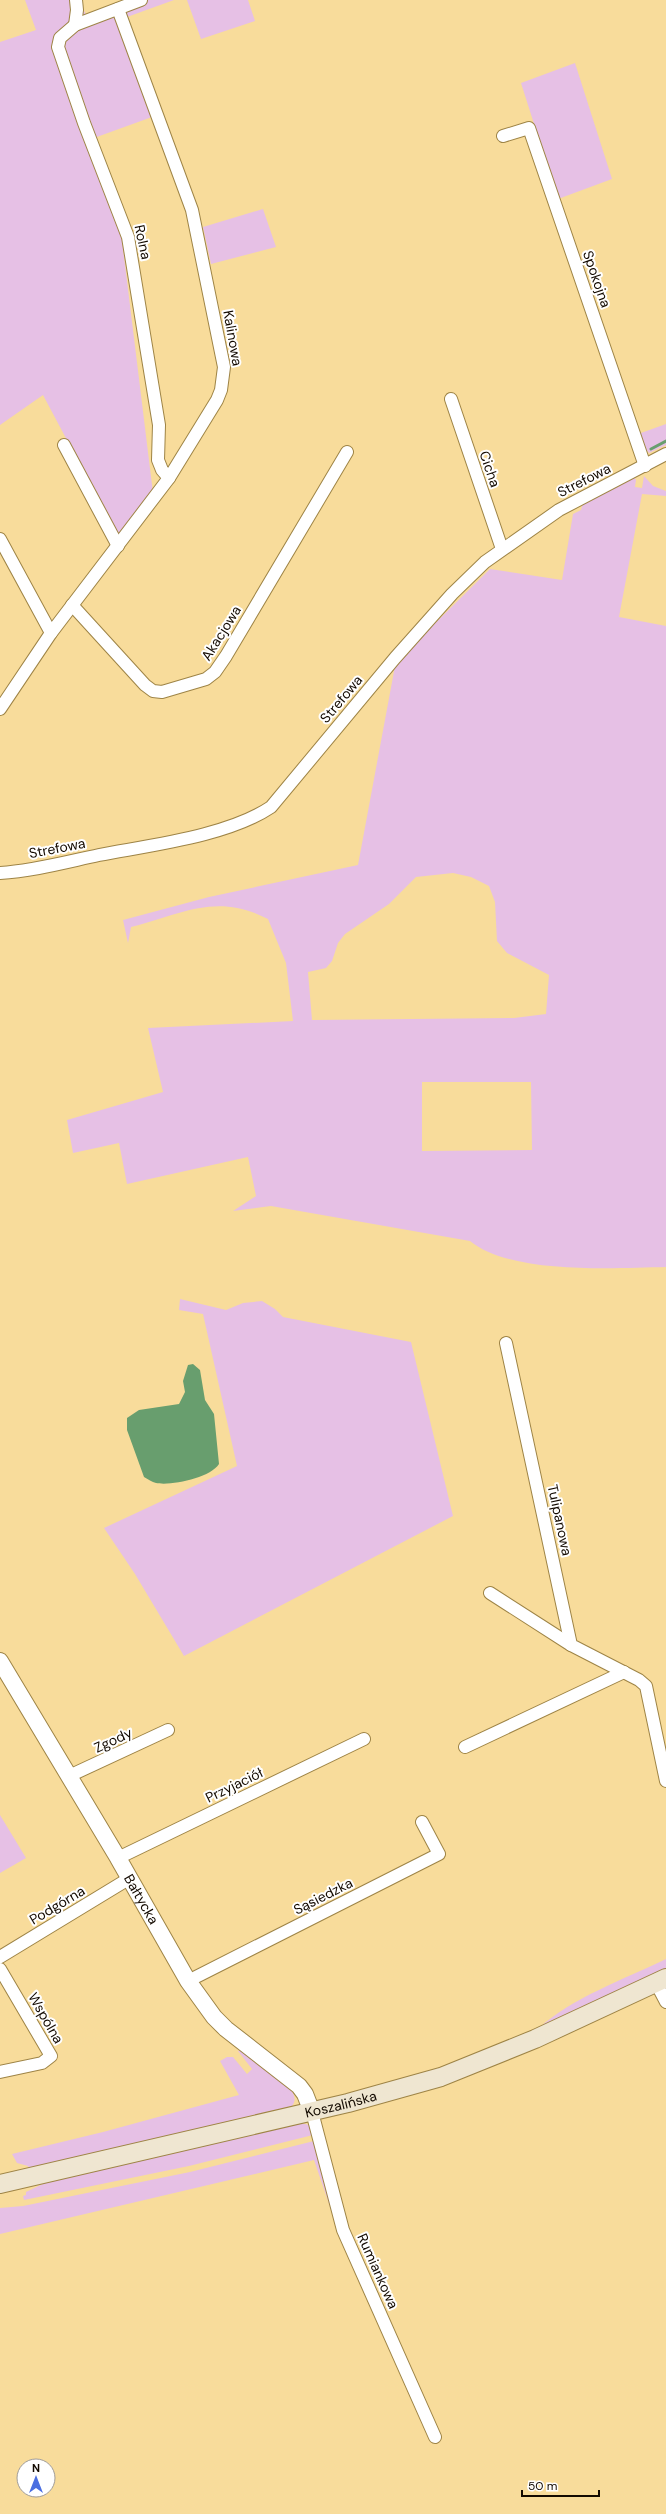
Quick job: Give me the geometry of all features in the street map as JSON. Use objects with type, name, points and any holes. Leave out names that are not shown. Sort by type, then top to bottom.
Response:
[{"type":"main road","name":"Koszalińska","points":[[0,2184],[312,2112],[406,2087],[479,2063],[661,1980]]},
{"type":"street","points":[[76,0],[77,10],[75,25],[141,0]]},
{"type":"street","name":"Kalinowa","points":[[0,708],[51,633],[169,478],[217,400],[221,390],[224,367],[192,210],[118,9]]},
{"type":"street","name":"Rolna","points":[[75,25],[60,38],[58,47],[84,123],[123,220],[128,237],[159,425],[158,460],[162,470],[169,478]]},
{"type":"street","name":"Spokojna","points":[[503,136],[529,128],[645,466]]},
{"type":"street","name":"Cicha","points":[[451,399],[502,549]]},
{"type":"street","points":[[64,445],[118,546]]},
{"type":"street","name":"Akacjowa","points":[[72,605],[145,685],[153,691],[162,692],[206,679],[215,672],[226,656],[347,452]]},
{"type":"street","name":"Strefowa","points":[[0,873],[156,844],[240,825],[255,818],[271,807],[287,789],[375,681],[447,600],[502,549],[559,510],[666,454]]},
{"type":"street","points":[[0,539],[51,633]]},
{"type":"street","name":"Tulipanowa","points":[[506,1343],[571,1645]]},
{"type":"street","points":[[490,1593],[571,1645],[624,1672],[646,1686],[666,1781]]},
{"type":"street","name":"Bałtycka","points":[[0,1661],[130,1878],[188,1981],[226,2029],[298,2086],[305,2094],[312,2112]]},
{"type":"street","points":[[465,1747],[624,1672]]},
{"type":"street","name":"Zgody","points":[[69,1776],[168,1730]]},
{"type":"street","name":"Przyjaciół","points":[[118,1858],[364,1739]]},
{"type":"street","name":"Sąsiedzka","points":[[188,1981],[439,1854],[422,1822]]},
{"type":"street","name":"Podgórna","points":[[0,1957],[130,1878]]},
{"type":"street","name":"Wspólna","points":[[0,1969],[51,2056],[42,2063],[0,2072]]},
{"type":"street","points":[[661,1980],[666,2002]]},
{"type":"street","name":"Rumiankowa","points":[[312,2112],[343,2230],[435,2437]]},
{"type":"shaded area","points":[[25,0],[79,0],[87,17],[127,0],[174,0],[116,21],[152,117],[94,138],[121,232],[153,493],[118,536],[43,395],[0,425],[0,42],[36,30]]},
{"type":"shaded area","points":[[187,0],[248,0],[255,21],[201,39]]},
{"type":"shaded area","points":[[575,63],[612,179],[558,199],[521,83]]},
{"type":"shaded area","points":[[263,209],[276,247],[211,264],[203,227]]},
{"type":"shaded area","points":[[666,424],[666,445],[649,453],[645,448],[642,449],[641,433]]},
{"type":"shaded area","points":[[644,476],[653,486],[666,491],[666,496],[642,494],[619,617],[666,626],[666,1267],[592,1268],[536,1264],[511,1260],[488,1252],[470,1241],[271,1206],[233,1211],[256,1196],[248,1157],[127,1184],[119,1143],[73,1153],[67,1120],[163,1092],[148,1028],[293,1021],[286,963],[268,919],[250,911],[232,907],[216,906],[200,908],[131,927],[128,943],[123,920],[209,897],[358,865],[395,666],[404,654],[490,569],[562,580],[573,514],[581,510],[583,503],[634,477],[636,480],[635,487],[642,488]],"holes":[[[453,873],[471,877],[489,886],[495,902],[497,941],[507,953],[549,975],[546,1014],[514,1018],[312,1020],[308,972],[326,968],[332,961],[338,943],[345,934],[389,904],[416,877]],[[422,1082],[531,1082],[532,1150],[422,1151]]]},
{"type":"shaded area","points":[[180,1299],[226,1310],[243,1303],[262,1301],[275,1309],[283,1317],[411,1342],[453,1516],[184,1656],[135,1574],[104,1528],[237,1466],[203,1314],[179,1310]]},
{"type":"shaded area","points":[[193,1364],[200,1370],[205,1400],[214,1414],[219,1464],[207,1473],[190,1480],[163,1484],[154,1483],[144,1477],[127,1430],[127,1418],[139,1410],[179,1404],[185,1392],[183,1381],[188,1365]]},
{"type":"shaded area","points":[[0,1815],[26,1858],[0,1873]]},
{"type":"shaded area","points":[[666,1959],[666,1969],[538,2029],[551,2018],[582,1999]]},
{"type":"shaded area","points":[[240,2050],[266,2067],[286,2083],[292,2091],[295,2099],[292,2106],[29,2169],[28,2166],[17,2163],[12,2154],[103,2132],[239,2095],[220,2061],[227,2057],[233,2057],[247,2074],[252,2069],[238,2051]]},
{"type":"shaded area","points":[[301,2123],[309,2125],[313,2135],[189,2166],[24,2200],[23,2196],[26,2195],[26,2192],[49,2181]]},
{"type":"shaded area","points":[[314,2141],[337,2227],[314,2160],[0,2234],[0,2208],[23,2206],[190,2172]]},
{"type":"waterway","points":[[651,449],[666,441]]}]
